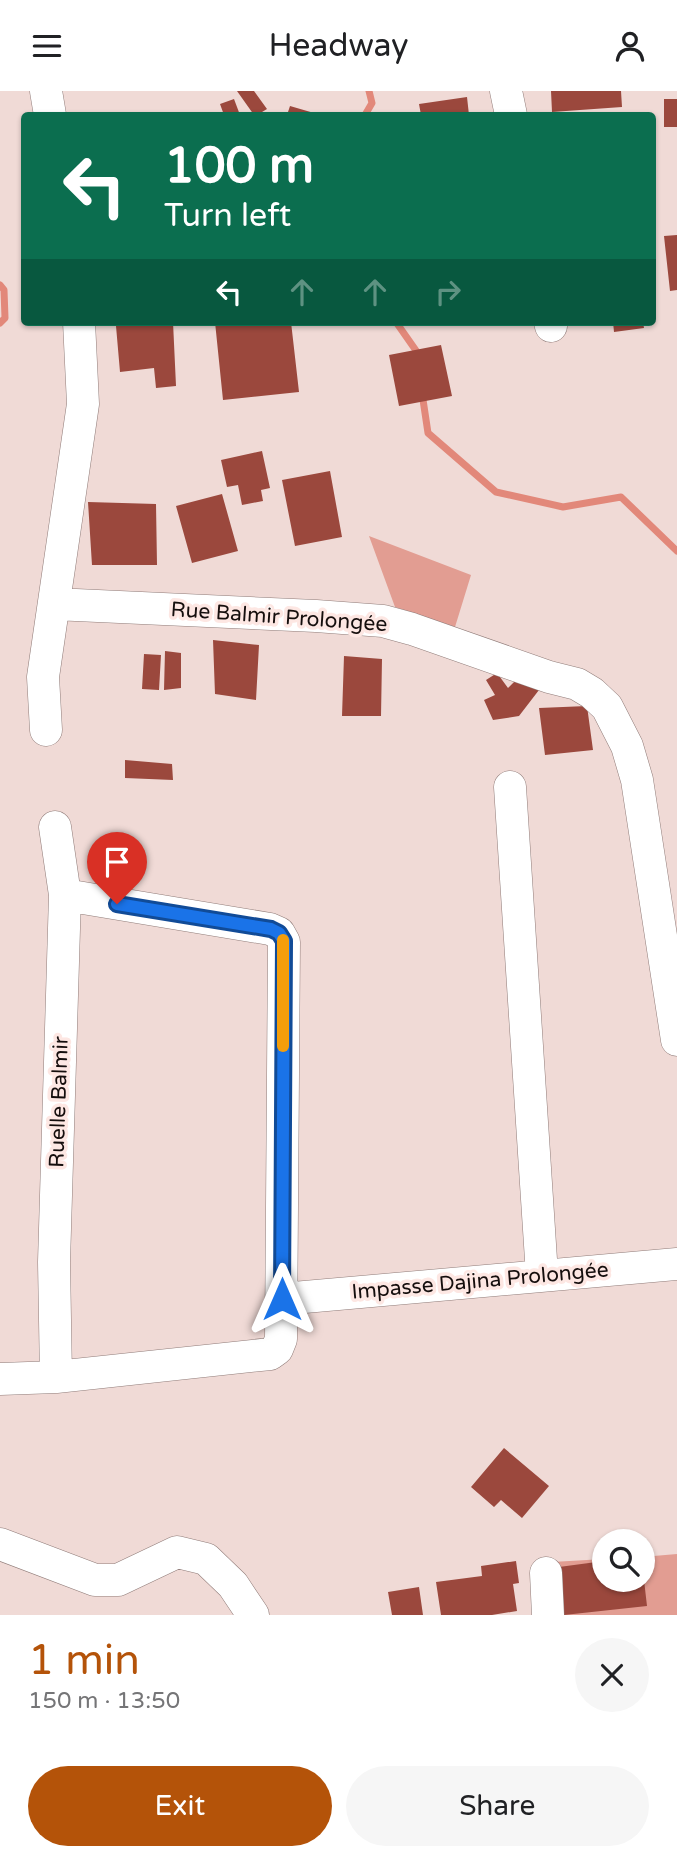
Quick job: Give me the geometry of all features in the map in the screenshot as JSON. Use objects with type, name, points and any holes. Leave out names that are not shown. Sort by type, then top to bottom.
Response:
[{"type":"street","points":[[46,91],[50,112]]},
{"type":"street","points":[[506,91],[510,112]]},
{"type":"street","points":[[46,730],[43,677],[83,404],[79,326]]},
{"type":"street","name":"Rue Balmir Prolongée","points":[[54,604],[383,621],[577,684],[592,693],[607,707],[627,746],[637,781],[677,1040]]},
{"type":"street","points":[[510,787],[542,1275]]},
{"type":"street","name":"Ruelle Balmir","points":[[55,827],[65,895],[54,1262],[56,1377]]},
{"type":"street","points":[[0,1379],[56,1377],[270,1354],[278,1349],[281,1339],[284,941],[279,933],[271,929],[65,895]]},
{"type":"street","name":"Impasse Dajina Prolongée","points":[[282,1299],[677,1265]]},
{"type":"street","points":[[0,1544],[95,1580],[118,1580],[177,1552],[206,1559],[233,1585],[253,1615]]},
{"type":"street","points":[[546,1573],[548,1615]]},
{"type":"shaded area","points":[[369,536],[471,575],[455,627],[395,607]]},
{"type":"shaded area","points":[[677,1554],[677,1615],[555,1615],[552,1562],[592,1560],[592,1592],[655,1592],[655,1556]]},
{"type":"building","points":[[237,91],[254,91],[267,109],[252,112]]},
{"type":"building","points":[[551,91],[621,91],[622,107],[552,112]]},
{"type":"building","points":[[467,97],[469,112],[420,112],[419,104]]},
{"type":"building","points":[[234,99],[239,112],[223,112],[220,104]]},
{"type":"building","points":[[664,99],[677,99],[677,127],[664,127]]},
{"type":"building","points":[[290,106],[311,112],[288,112]]},
{"type":"building","points":[[677,235],[677,290],[670,291],[664,236]]},
{"type":"building","points":[[116,326],[173,326],[176,386],[156,388],[154,368],[120,372]]},
{"type":"building","points":[[215,326],[291,326],[299,392],[223,400]]},
{"type":"building","points":[[613,326],[644,326],[644,328],[614,332]]},
{"type":"building","points":[[441,345],[452,396],[399,406],[389,355]]},
{"type":"building","points":[[262,451],[270,488],[261,490],[263,501],[242,505],[238,485],[227,487],[221,460]]},
{"type":"building","points":[[330,471],[342,537],[295,546],[282,480]]},
{"type":"building","points":[[222,494],[238,551],[192,563],[176,506]]},
{"type":"building","points":[[88,502],[156,504],[157,565],[92,565]]},
{"type":"building","points":[[213,640],[259,645],[256,700],[215,694]]},
{"type":"building","points":[[165,651],[181,653],[181,688],[164,690]]},
{"type":"building","points":[[144,654],[161,655],[159,690],[142,689]]},
{"type":"building","points":[[344,656],[382,659],[381,716],[342,716]]},
{"type":"building","points":[[497,673],[508,688],[517,679],[539,690],[519,716],[493,720],[484,700],[495,695],[486,680]]},
{"type":"building","points":[[587,706],[593,750],[545,755],[539,708]]},
{"type":"building","points":[[125,760],[172,764],[173,780],[125,778]]},
{"type":"building","points":[[504,1448],[549,1486],[522,1518],[501,1500],[494,1507],[471,1487]]},
{"type":"building","points":[[516,1561],[519,1583],[513,1584],[517,1611],[492,1615],[441,1615],[436,1582],[482,1576],[481,1566]]},
{"type":"building","points":[[592,1563],[592,1592],[645,1592],[647,1606],[564,1615],[559,1567]]},
{"type":"building","points":[[419,1587],[423,1615],[392,1615],[388,1592]]},
{"type":"waterway","points":[[367,112],[372,103],[369,91]]},
{"type":"waterway","points":[[0,285],[4,290],[5,318],[0,323]]},
{"type":"waterway","points":[[399,326],[417,352],[417,357]]},
{"type":"waterway","points":[[422,393],[428,433],[496,492],[563,507],[621,497],[677,551]]},
{"type":"slow traffic","points":[[283,940],[283,1046]]},
{"type":"route","points":[[117,904],[271,929],[279,933],[284,941],[282,1299]]}]
